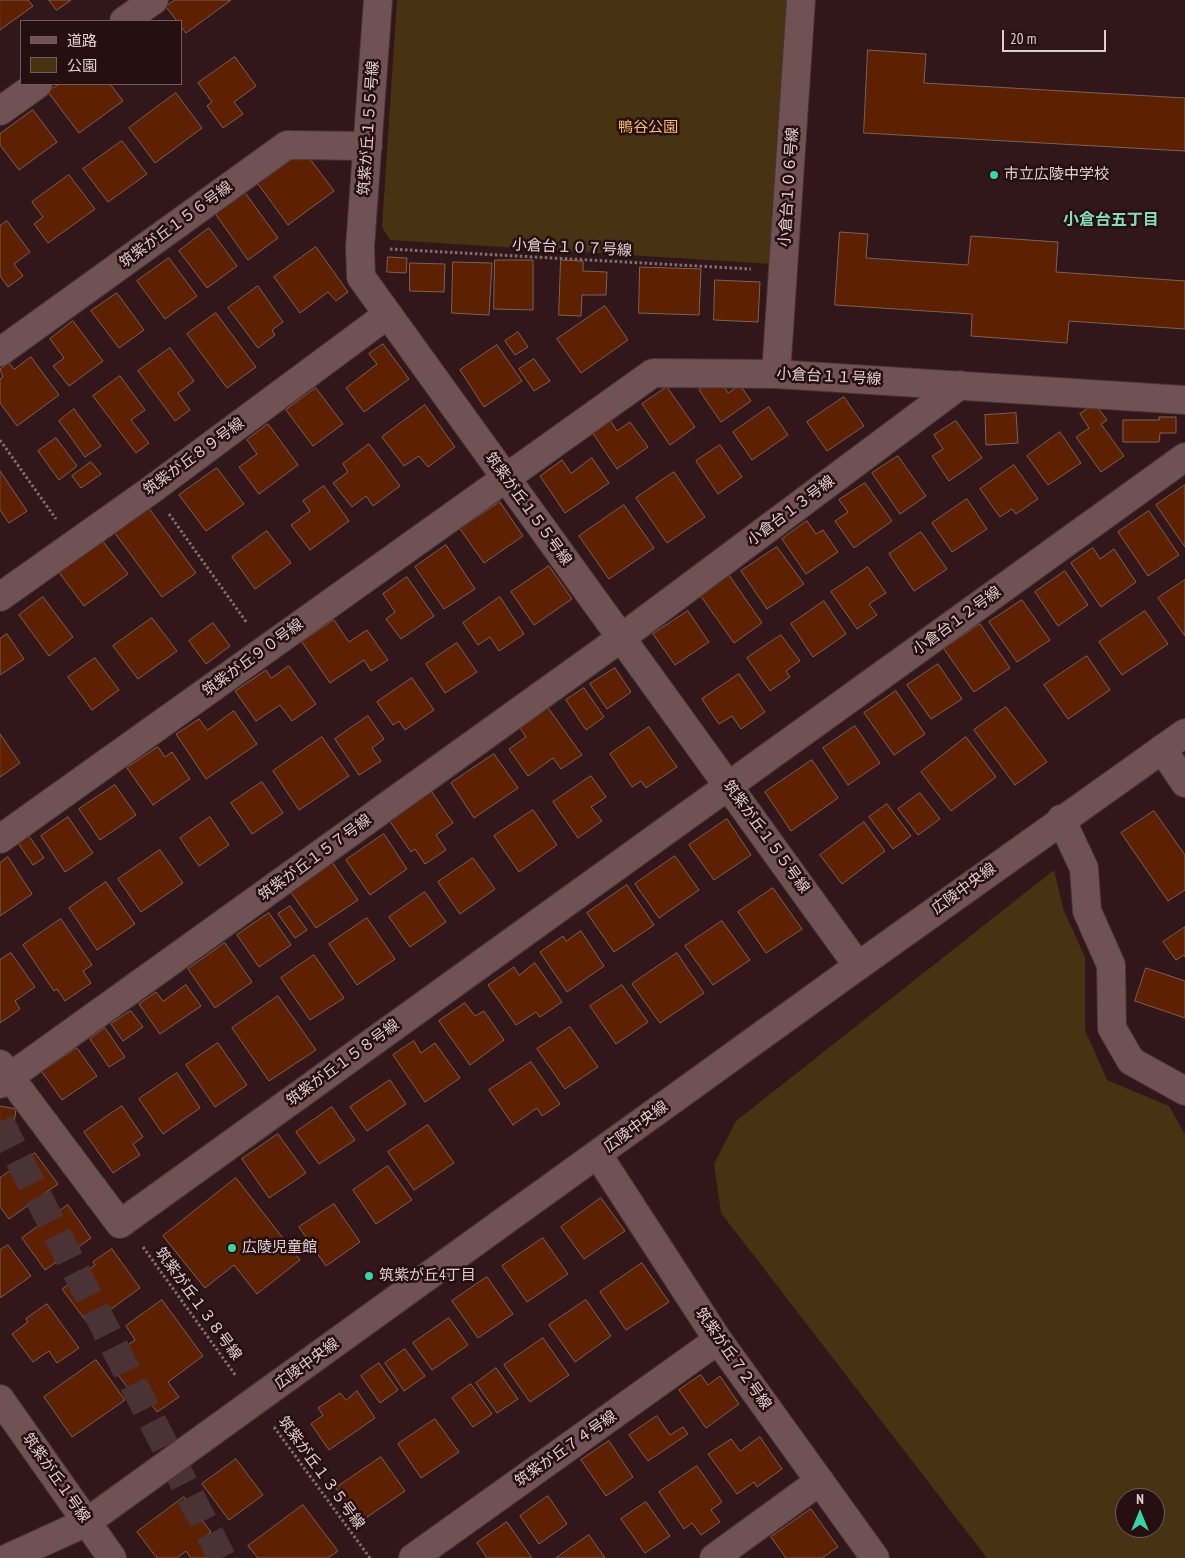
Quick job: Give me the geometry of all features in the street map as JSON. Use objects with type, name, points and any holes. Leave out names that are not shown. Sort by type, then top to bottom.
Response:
[{"type":"street","points":[[125,20],[154,0]]},
{"type":"street","name":"筑紫が丘１５５号線","points":[[378,0],[360,247],[361,277],[858,966]]},
{"type":"street","name":"小倉台１０６号線","points":[[776,374],[801,0]]},
{"type":"street","points":[[0,111],[37,85]]},
{"type":"street","name":"筑紫が丘１５６号線","points":[[0,352],[286,146],[368,146]]},
{"type":"street","name":"筑紫が丘８９号線","points":[[0,597],[151,490],[387,315]]},
{"type":"street","name":"小倉台１１号線","points":[[505,477],[653,373],[776,374],[1185,400]]},
{"type":"street","name":"小倉台１３号線","points":[[621,638],[960,385]]},
{"type":"street","name":"小倉台１２号線","points":[[729,785],[1185,457]]},
{"type":"street","name":"筑紫が丘９０号線","points":[[0,839],[505,477]]},
{"type":"street","name":"筑紫が丘１５７号線","points":[[3,1075],[621,638]]},
{"type":"street","name":"広陵中央線","points":[[52,1558],[87,1522],[1061,819],[1185,733]]},
{"type":"street","points":[[1162,750],[1185,783]]},
{"type":"street","name":"筑紫が丘１５８号線","points":[[120,1224],[729,785]]},
{"type":"street","points":[[1061,819],[1084,868],[1087,911],[1111,965],[1112,1028],[1131,1061],[1185,1090]]},
{"type":"street","points":[[3,1075],[120,1224]]},
{"type":"street","name":"筑紫が丘７２号線","points":[[598,1155],[718,1340],[875,1558]]},
{"type":"street","name":"筑紫が丘７４号線","points":[[413,1558],[718,1340]]},
{"type":"street","name":"筑紫が丘１号線","points":[[0,1399],[112,1558]]},
{"type":"street","points":[[714,1558],[820,1481]]},
{"type":"street","name":"広陵中央線","points":[[8,1558],[87,1522]]},
{"type":"path","name":"小倉台１０７号線","points":[[360,247],[783,271]]},
{"type":"path","points":[[0,440],[74,544]]},
{"type":"path","points":[[151,490],[265,649]]},
{"type":"path","name":"筑紫が丘１３８号線","points":[[120,1224],[134,1236],[255,1401]]},
{"type":"path","name":"筑紫が丘１３５号線","points":[[255,1401],[370,1558]]},
{"type":"green space","name":"鴨谷公園","points":[[397,0],[789,0],[772,264],[390,240],[382,227]]},
{"type":"green space","points":[[1054,870],[1064,911],[1085,957],[1085,1030],[1107,1080],[1169,1106],[1185,1134],[1185,1558],[987,1558],[721,1213],[714,1164],[736,1121]]},
{"type":"building","points":[[0,0],[28,0],[33,6],[0,30]]},
{"type":"building","points":[[49,0],[71,0],[57,10]]},
{"type":"building","points":[[175,0],[231,0],[186,33],[182,28],[182,20],[176,20],[166,7]]},
{"type":"building","points":[[868,50],[926,54],[924,83],[1185,98],[1185,151],[864,133]]},
{"type":"building","points":[[235,57],[256,86],[234,102],[243,114],[223,128],[207,106],[212,102],[198,83]]},
{"type":"building","points":[[58,85],[111,85],[123,101],[79,133],[48,92]]},
{"type":"building","points":[[176,93],[202,128],[155,163],[129,128]]},
{"type":"building","points":[[33,110],[57,142],[19,170],[0,145],[0,134]]},
{"type":"building","points":[[122,141],[147,174],[108,202],[83,169]]},
{"type":"building","points":[[304,151],[334,191],[288,225],[258,184]]},
{"type":"building","points":[[69,175],[95,209],[48,243],[34,224],[43,217],[32,202]]},
{"type":"building","points":[[243,190],[278,238],[248,260],[214,212]]},
{"type":"building","points":[[7,221],[30,252],[14,264],[23,276],[8,287],[0,276],[0,226]]},
{"type":"building","points":[[209,228],[237,266],[207,288],[179,251]]},
{"type":"building","points":[[840,232],[868,234],[866,258],[968,265],[971,236],[1058,242],[1056,272],[1185,281],[1185,329],[1069,321],[1067,343],[971,336],[972,314],[835,305]]},
{"type":"building","points":[[316,247],[348,292],[336,301],[328,292],[300,313],[274,277]]},
{"type":"building","points":[[388,257],[407,258],[406,273],[387,272]]},
{"type":"building","points":[[169,258],[197,296],[165,319],[137,281]]},
{"type":"building","points":[[495,260],[533,260],[533,310],[494,309]]},
{"type":"building","points":[[561,260],[583,261],[583,271],[607,272],[606,295],[582,295],[581,316],[559,315]]},
{"type":"building","points":[[453,262],[492,263],[489,315],[452,313]]},
{"type":"building","points":[[410,263],[445,264],[444,292],[410,291]]},
{"type":"building","points":[[640,267],[701,269],[699,315],[639,313]]},
{"type":"building","points":[[715,280],[760,282],[758,322],[714,320]]},
{"type":"building","points":[[258,286],[283,322],[272,330],[275,335],[258,348],[228,308]]},
{"type":"building","points":[[117,293],[144,330],[119,348],[91,311]]},
{"type":"building","points":[[605,306],[628,340],[581,373],[557,339]]},
{"type":"building","points":[[216,313],[256,367],[227,388],[187,334]]},
{"type":"building","points":[[73,321],[103,361],[69,386],[53,366],[64,358],[50,339]]},
{"type":"building","points":[[518,332],[528,347],[515,355],[505,341]]},
{"type":"building","points":[[383,344],[409,379],[364,412],[346,388],[377,364],[369,354]]},
{"type":"building","points":[[497,345],[522,381],[484,407],[460,370]]},
{"type":"building","points":[[170,348],[194,381],[178,393],[190,410],[175,421],[138,371]]},
{"type":"building","points":[[31,357],[59,395],[17,426],[0,403],[0,379],[3,377],[0,369],[9,363],[14,369]]},
{"type":"building","points":[[534,359],[550,381],[534,391],[519,369]]},
{"type":"building","points":[[120,376],[145,410],[131,420],[149,443],[136,453],[93,396]]},
{"type":"building","points":[[718,377],[728,393],[740,385],[751,401],[721,422],[699,390]]},
{"type":"building","points":[[667,387],[695,427],[670,445],[642,404]]},
{"type":"building","points":[[316,388],[343,424],[313,446],[286,410]]},
{"type":"building","points":[[844,397],[864,426],[827,451],[807,422]]},
{"type":"building","points":[[1095,404],[1107,420],[1101,424],[1124,456],[1101,472],[1076,437],[1089,428],[1080,414]]},
{"type":"building","points":[[425,405],[455,447],[428,467],[419,456],[404,466],[382,437]]},
{"type":"building","points":[[769,407],[788,435],[752,460],[733,432]]},
{"type":"building","points":[[74,409],[101,446],[85,457],[59,421]]},
{"type":"building","points":[[1016,413],[1018,443],[986,445],[985,415]]},
{"type":"building","points":[[1159,417],[1176,417],[1176,433],[1160,433],[1159,442],[1123,442],[1123,420],[1159,420]]},
{"type":"building","points":[[610,420],[617,431],[630,422],[648,447],[617,469],[592,432]]},
{"type":"building","points":[[956,421],[982,458],[949,481],[932,456],[943,449],[934,435]]},
{"type":"building","points":[[268,424],[298,465],[259,494],[239,467],[257,454],[247,440]]},
{"type":"building","points":[[1060,432],[1081,463],[1048,485],[1027,456]]},
{"type":"building","points":[[56,438],[77,466],[59,480],[38,451]]},
{"type":"building","points":[[369,444],[400,486],[373,506],[366,496],[352,507],[333,483],[348,472],[343,464]]},
{"type":"building","points":[[720,445],[742,477],[718,494],[696,461]]},
{"type":"building","points":[[898,456],[926,496],[900,514],[872,473]]},
{"type":"building","points":[[592,458],[609,483],[565,513],[540,476],[562,460],[571,473]]},
{"type":"building","points":[[91,462],[101,474],[81,488],[72,476]]},
{"type":"building","points":[[1014,465],[1038,499],[1016,514],[1012,509],[1000,517],[980,489]]},
{"type":"building","points":[[217,468],[244,504],[206,531],[179,495]]},
{"type":"building","points":[[0,471],[27,511],[9,523],[0,510]]},
{"type":"building","points":[[674,472],[705,517],[667,543],[636,498]]},
{"type":"building","points":[[865,483],[892,521],[854,548],[835,521],[848,512],[839,500]]},
{"type":"building","points":[[1185,485],[1185,547],[1156,505]]},
{"type":"building","points":[[324,486],[349,521],[310,550],[291,525],[310,511],[303,501]]},
{"type":"building","points":[[967,499],[987,529],[952,552],[932,523]]},
{"type":"building","points":[[500,502],[523,536],[484,563],[460,529]]},
{"type":"building","points":[[624,505],[654,548],[609,579],[579,536]]},
{"type":"building","points":[[148,507],[196,573],[162,597],[114,532]]},
{"type":"building","points":[[1149,511],[1179,555],[1148,576],[1118,532]]},
{"type":"building","points":[[807,521],[816,534],[823,530],[838,552],[806,574],[782,539]]},
{"type":"building","points":[[267,531],[291,563],[255,589],[232,557]]},
{"type":"building","points":[[921,532],[947,569],[914,591],[889,554]]},
{"type":"building","points":[[101,539],[128,574],[84,606],[58,571]]},
{"type":"building","points":[[446,545],[475,589],[444,609],[415,567]]},
{"type":"building","points":[[777,547],[804,584],[767,609],[741,571]]},
{"type":"building","points":[[1093,548],[1100,559],[1114,549],[1136,582],[1101,607],[1071,563]]},
{"type":"building","points":[[549,566],[572,599],[534,625],[511,592]]},
{"type":"building","points":[[868,567],[886,593],[869,604],[877,615],[857,629],[831,592]]},
{"type":"building","points":[[1065,571],[1088,605],[1058,626],[1035,592]]},
{"type":"building","points":[[729,575],[762,623],[734,643],[700,595]]},
{"type":"building","points":[[407,577],[434,616],[401,639],[386,619],[395,612],[383,594]]},
{"type":"building","points":[[1185,580],[1185,636],[1158,598]]},
{"type":"building","points":[[43,597],[73,637],[49,656],[19,615]]},
{"type":"building","points":[[500,597],[524,634],[499,651],[490,637],[478,645],[463,623]]},
{"type":"building","points":[[1022,600],[1050,640],[1017,662],[989,622]]},
{"type":"building","points":[[824,601],[846,634],[813,657],[791,624]]},
{"type":"building","points":[[688,611],[709,642],[675,665],[653,634]]},
{"type":"building","points":[[1145,611],[1168,644],[1122,675],[1099,642]]},
{"type":"building","points":[[152,618],[177,651],[138,679],[113,646]]},
{"type":"building","points":[[334,620],[349,642],[367,630],[388,660],[371,671],[364,660],[330,683],[302,642]]},
{"type":"building","points":[[213,623],[230,646],[206,664],[189,641]]},
{"type":"building","points":[[980,624],[1010,668],[974,692],[944,649]]},
{"type":"building","points":[[7,634],[24,659],[0,675],[0,639]]},
{"type":"building","points":[[781,635],[800,661],[786,671],[790,677],[770,691],[747,658]]},
{"type":"building","points":[[457,643],[477,672],[445,693],[426,664]]},
{"type":"building","points":[[1087,656],[1110,690],[1068,719],[1044,685]]},
{"type":"building","points":[[95,658],[119,690],[92,710],[68,677]]},
{"type":"building","points":[[938,664],[962,699],[931,719],[907,685]]},
{"type":"building","points":[[289,666],[316,704],[292,721],[280,705],[256,721],[235,691],[266,670],[271,678]]},
{"type":"building","points":[[615,668],[631,692],[607,709],[590,684]]},
{"type":"building","points":[[739,674],[765,712],[741,729],[732,716],[719,724],[702,699]]},
{"type":"building","points":[[412,678],[434,710],[405,730],[399,721],[393,725],[377,702]]},
{"type":"building","points":[[584,688],[604,717],[586,730],[566,700]]},
{"type":"building","points":[[896,691],[925,734],[894,755],[864,713]]},
{"type":"building","points":[[546,705],[582,755],[561,769],[553,758],[528,776],[509,749],[526,737],[518,725]]},
{"type":"building","points":[[1006,707],[1047,762],[1015,785],[974,730]]},
{"type":"building","points":[[234,711],[257,744],[206,779],[176,734],[199,719],[207,730]]},
{"type":"building","points":[[368,716],[384,739],[372,748],[381,761],[359,775],[335,739]]},
{"type":"building","points":[[855,726],[880,763],[848,785],[823,748]]},
{"type":"building","points":[[649,727],[677,767],[646,788],[641,781],[632,787],[610,754]]},
{"type":"building","points":[[0,734],[20,763],[0,777]]},
{"type":"building","points":[[322,737],[349,776],[299,810],[273,771]]},
{"type":"building","points":[[966,737],[996,777],[951,811],[921,772]]},
{"type":"building","points":[[158,747],[165,757],[172,752],[190,779],[153,805],[127,768]]},
{"type":"building","points":[[494,754],[518,788],[474,818],[451,783]]},
{"type":"building","points":[[812,760],[838,798],[791,831],[765,792]]},
{"type":"building","points":[[591,776],[606,797],[591,807],[602,821],[578,838],[553,802]]},
{"type":"building","points":[[262,782],[283,813],[252,834],[231,803]]},
{"type":"building","points":[[115,785],[136,815],[100,840],[79,809]]},
{"type":"building","points":[[432,792],[453,823],[436,835],[446,850],[425,864],[415,849],[411,852],[389,820]]},
{"type":"building","points":[[920,793],[940,819],[918,835],[898,809]]},
{"type":"building","points":[[887,804],[911,836],[893,849],[869,817]]},
{"type":"building","points":[[533,810],[557,845],[519,872],[494,836]]},
{"type":"building","points":[[1154,811],[1185,855],[1185,890],[1168,901],[1121,833]]},
{"type":"building","points":[[68,817],[93,853],[65,872],[41,836]]},
{"type":"building","points":[[210,817],[229,845],[199,866],[180,838]]},
{"type":"building","points":[[727,819],[751,855],[714,880],[689,845]]},
{"type":"building","points":[[864,822],[885,851],[842,884],[820,855]]},
{"type":"building","points":[[384,834],[407,869],[370,895],[346,860]]},
{"type":"building","points":[[29,836],[44,858],[33,865],[18,843]]},
{"type":"building","points":[[160,850],[183,883],[141,912],[118,879]]},
{"type":"building","points":[[675,856],[699,890],[659,918],[635,884]]},
{"type":"building","points":[[8,857],[32,894],[0,916],[0,863]]},
{"type":"building","points":[[473,858],[495,889],[460,914],[438,882]]},
{"type":"building","points":[[332,862],[358,900],[316,928],[290,891]]},
{"type":"building","points":[[106,882],[135,924],[97,950],[69,908]]},
{"type":"building","points":[[627,885],[654,925],[614,952],[587,913]]},
{"type":"building","points":[[773,888],[802,929],[766,953],[738,912]]},
{"type":"building","points":[[425,892],[446,922],[410,947],[389,917]]},
{"type":"building","points":[[290,906],[307,930],[295,938],[278,914]]},
{"type":"building","points":[[269,913],[291,945],[259,967],[237,935]]},
{"type":"building","points":[[367,918],[395,959],[357,985],[329,944]]},
{"type":"building","points":[[61,919],[92,965],[83,971],[91,983],[65,1001],[57,989],[54,991],[23,945]]},
{"type":"building","points":[[722,921],[750,960],[713,985],[685,946]]},
{"type":"building","points":[[1185,927],[1185,957],[1184,955],[1176,960],[1163,942]]},
{"type":"building","points":[[581,931],[604,966],[567,992],[540,952],[563,936],[566,941]]},
{"type":"building","points":[[225,943],[252,982],[215,1008],[188,969]]},
{"type":"building","points":[[11,953],[35,987],[15,1001],[20,1009],[0,1023],[0,960]]},
{"type":"building","points":[[677,953],[704,993],[660,1023],[632,984]]},
{"type":"building","points":[[314,955],[344,998],[310,1020],[281,978]]},
{"type":"building","points":[[535,963],[562,1002],[540,1017],[536,1012],[516,1025],[488,985],[514,967],[519,975]]},
{"type":"building","points":[[1146,968],[1185,981],[1185,1018],[1135,1001]]},
{"type":"building","points":[[186,985],[201,1006],[160,1034],[139,1004],[156,992],[163,1001]]},
{"type":"building","points":[[622,985],[648,1022],[616,1044],[590,1006]]},
{"type":"building","points":[[278,996],[316,1050],[269,1081],[232,1028]]},
{"type":"building","points":[[465,1003],[475,1016],[484,1011],[504,1040],[470,1065],[439,1021]]},
{"type":"building","points":[[131,1011],[143,1027],[123,1041],[111,1024]]},
{"type":"building","points":[[570,1027],[598,1067],[565,1089],[537,1049]]},
{"type":"building","points":[[105,1028],[125,1057],[109,1067],[90,1039]]},
{"type":"building","points":[[414,1041],[421,1053],[435,1043],[460,1078],[425,1102],[393,1055]]},
{"type":"building","points":[[218,1043],[247,1085],[215,1107],[186,1065]]},
{"type":"building","points":[[77,1048],[97,1076],[62,1100],[42,1072]]},
{"type":"building","points":[[531,1062],[560,1104],[542,1116],[537,1108],[513,1125],[489,1090]]},
{"type":"building","points":[[177,1073],[200,1108],[163,1134],[139,1099]]},
{"type":"building","points":[[390,1080],[406,1104],[367,1131],[350,1107]]},
{"type":"building","points":[[0,1106],[16,1109],[13,1131],[5,1130],[0,1134]]},
{"type":"building","points":[[122,1106],[143,1137],[133,1144],[140,1155],[113,1173],[84,1132]]},
{"type":"building","points":[[332,1107],[355,1140],[319,1164],[296,1132]]},
{"type":"building","points":[[428,1125],[454,1163],[414,1190],[388,1152]]},
{"type":"building","points":[[278,1134],[306,1173],[269,1198],[242,1159]]},
{"type":"building","points":[[35,1153],[58,1184],[9,1219],[0,1207],[0,1178]]},
{"type":"building","points":[[388,1166],[412,1200],[376,1224],[353,1190]]},
{"type":"building","name":"広陵児童館","points":[[236,1178],[300,1260],[257,1294],[234,1265],[205,1288],[163,1236]]},
{"type":"building","points":[[601,1198],[625,1231],[584,1259],[561,1227]]},
{"type":"building","points":[[334,1204],[360,1242],[326,1266],[299,1227]]},
{"type":"building","points":[[68,1205],[91,1238],[45,1270],[22,1238]]},
{"type":"building","points":[[543,1238],[568,1274],[527,1302],[502,1266]]},
{"type":"building","points":[[8,1245],[31,1276],[0,1298],[0,1250]]},
{"type":"building","points":[[112,1249],[140,1288],[89,1325],[62,1289],[95,1265],[93,1262]]},
{"type":"building","points":[[642,1263],[669,1302],[626,1330],[600,1292]]},
{"type":"building","points":[[487,1277],[513,1314],[478,1338],[452,1301]]},
{"type":"building","points":[[162,1300],[203,1356],[168,1382],[179,1397],[157,1412],[146,1397],[138,1402],[107,1360],[135,1340],[126,1326]]},
{"type":"building","points":[[586,1300],[611,1336],[575,1362],[549,1325]]},
{"type":"building","points":[[47,1304],[79,1348],[57,1363],[49,1351],[33,1362],[12,1334],[28,1322],[26,1319]]},
{"type":"building","points":[[449,1318],[468,1345],[432,1370],[413,1343]]},
{"type":"building","points":[[543,1338],[569,1375],[530,1402],[504,1365]]},
{"type":"building","points":[[405,1349],[425,1376],[404,1391],[385,1363]]},
{"type":"building","points":[[96,1360],[125,1400],[72,1437],[44,1397]]},
{"type":"building","points":[[379,1363],[398,1390],[380,1403],[361,1376]]},
{"type":"building","points":[[496,1368],[518,1399],[497,1413],[476,1383]]},
{"type":"building","points":[[701,1375],[708,1385],[720,1376],[739,1404],[706,1428],[679,1390]]},
{"type":"building","points":[[471,1384],[492,1414],[473,1427],[452,1398]]},
{"type":"building","points":[[357,1391],[375,1418],[329,1450],[311,1424],[323,1415],[318,1408],[340,1393],[346,1400]]},
{"type":"building","points":[[657,1416],[670,1435],[683,1427],[688,1434],[648,1461],[629,1435]]},
{"type":"building","points":[[435,1419],[459,1452],[421,1478],[398,1444]]},
{"type":"building","points":[[760,1437],[782,1469],[757,1487],[754,1482],[737,1494],[708,1454],[731,1439],[740,1451]]},
{"type":"building","points":[[609,1441],[633,1477],[606,1496],[581,1460]]},
{"type":"building","points":[[381,1457],[405,1491],[360,1522],[336,1488]]},
{"type":"building","points":[[236,1459],[263,1495],[229,1520],[202,1484]]},
{"type":"building","points":[[697,1466],[722,1502],[711,1510],[720,1522],[701,1535],[692,1523],[684,1529],[659,1492]]},
{"type":"building","points":[[548,1496],[567,1524],[539,1544],[520,1516]]},
{"type":"building","points":[[184,1497],[211,1532],[205,1537],[218,1553],[211,1558],[191,1558],[186,1551],[177,1558],[157,1558],[137,1532]]},
{"type":"building","points":[[646,1502],[670,1536],[645,1553],[621,1519]]},
{"type":"building","points":[[303,1505],[338,1551],[328,1558],[258,1558],[248,1546]]},
{"type":"building","points":[[811,1509],[838,1547],[822,1558],[786,1558],[771,1537]]},
{"type":"building","points":[[507,1522],[532,1558],[487,1558],[477,1543]]},
{"type":"building","points":[[589,1535],[605,1558],[556,1558]]},
{"type":"tunnel","points":[[0,1122],[222,1558]]},
{"type":"place","name":"市立広陵中学校","points":[[994,175]]},
{"type":"place","name":"広陵児童館","points":[[232,1248]]},
{"type":"place","name":"筑紫が丘4丁目","points":[[369,1276]]},
{"type":"district","name":"小倉台五丁目","points":[[1111,220]]}]
